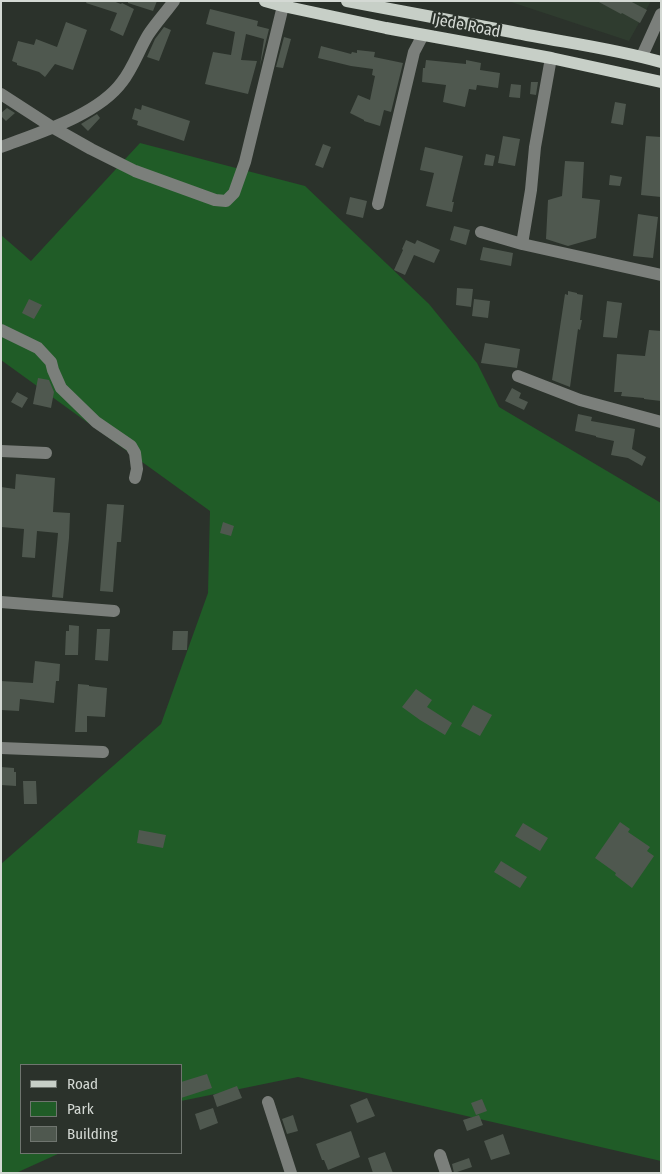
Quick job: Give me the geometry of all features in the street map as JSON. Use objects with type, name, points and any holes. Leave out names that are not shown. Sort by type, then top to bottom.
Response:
[{"type":"main road","name":"Ijede Road","points":[[264,1],[354,22],[551,58],[661,82]]},
{"type":"main road","name":"Ijede Road","points":[[353,2],[642,56],[661,62]]},
{"type":"main road","points":[[353,2],[354,22]]},
{"type":"street","points":[[1,147],[62,124],[86,112],[107,98],[122,83],[150,33],[174,1]]},
{"type":"street","points":[[1,94],[52,127],[134,171],[215,200],[226,201],[234,193],[245,162],[283,6]]},
{"type":"street","points":[[642,56],[661,14]]},
{"type":"street","points":[[378,204],[414,52],[423,35]]},
{"type":"street","points":[[522,244],[531,190],[535,147],[551,58]]},
{"type":"street","points":[[481,232],[522,244],[661,274]]},
{"type":"street","points":[[1,330],[38,348],[51,362],[61,388],[96,422],[131,446],[135,452],[137,469],[135,478]]},
{"type":"street","points":[[518,376],[580,400],[661,422]]},
{"type":"street","points":[[1,451],[46,453]]},
{"type":"street","points":[[1,602],[114,611]]},
{"type":"street","points":[[1,748],[102,752]]},
{"type":"street","points":[[268,1102],[291,1173]]},
{"type":"street","points":[[440,1154],[446,1173]]},
{"type":"shaded area","points":[[508,1],[651,1],[629,41]]},
{"type":"green space","points":[[140,143],[305,186],[429,304],[477,363],[499,407],[661,503],[661,1161],[298,1077],[182,1101],[182,1064],[20,1064],[20,1154],[58,1154],[16,1173],[1,1173],[1,864],[161,724],[208,593],[210,511],[1,360],[1,235],[31,261]]},
{"type":"building","points":[[87,1],[113,1],[134,9],[123,36],[110,30],[117,13],[86,3]]},
{"type":"building","points":[[128,1],[157,1],[153,11],[128,3]]},
{"type":"building","points":[[597,1],[630,1],[647,10],[640,23]]},
{"type":"building","points":[[210,9],[258,21],[257,26],[269,29],[260,66],[264,39],[246,34],[241,60],[257,61],[248,94],[205,84],[213,52],[231,55],[235,32],[206,24]]},
{"type":"building","points":[[66,22],[87,30],[73,70],[55,64],[45,77],[39,72],[17,65],[17,63],[12,61],[18,41],[34,45],[36,39],[57,47]]},
{"type":"building","points":[[164,27],[171,30],[159,61],[147,57],[155,39]]},
{"type":"building","points":[[284,37],[291,39],[283,68],[276,67]]},
{"type":"building","points":[[321,46],[351,54],[352,52],[357,53],[357,50],[375,52],[374,57],[403,63],[391,112],[384,110],[380,126],[364,121],[350,113],[358,95],[370,100],[375,76],[372,75],[373,69],[318,58]]},
{"type":"building","points":[[426,60],[466,64],[466,60],[481,63],[480,70],[500,73],[498,88],[477,85],[476,90],[469,89],[465,107],[443,102],[446,85],[422,82],[423,68],[425,68]]},
{"type":"building","points":[[531,82],[538,82],[536,95],[530,94]]},
{"type":"building","points":[[511,84],[521,85],[520,98],[509,97]]},
{"type":"building","points":[[615,102],[626,104],[623,125],[611,123]]},
{"type":"building","points":[[142,105],[190,121],[184,141],[137,125],[138,121],[132,119],[135,108],[141,110]]},
{"type":"building","points":[[7,108],[15,113],[6,121],[1,116],[1,113]]},
{"type":"building","points":[[97,114],[100,118],[88,131],[81,124]]},
{"type":"building","points":[[503,136],[520,139],[515,166],[498,163]]},
{"type":"building","points":[[646,136],[661,137],[661,197],[641,195]]},
{"type":"building","points":[[323,144],[331,147],[323,168],[315,165]]},
{"type":"building","points":[[425,147],[463,156],[452,202],[454,202],[452,212],[426,206],[434,173],[420,170]]},
{"type":"building","points":[[486,154],[495,156],[493,166],[484,165]]},
{"type":"building","points":[[565,161],[584,162],[582,198],[600,200],[596,238],[568,246],[546,239],[548,200],[562,196]]},
{"type":"building","points":[[610,175],[622,177],[620,186],[609,185]]},
{"type":"building","points":[[350,197],[367,201],[363,218],[346,214]]},
{"type":"building","points":[[638,214],[658,217],[653,258],[633,256]]},
{"type":"building","points":[[454,226],[470,230],[466,245],[450,240]]},
{"type":"building","points":[[406,240],[415,244],[417,240],[440,250],[434,263],[414,255],[405,275],[394,270]]},
{"type":"building","points":[[483,247],[513,253],[511,266],[480,260]]},
{"type":"building","points":[[457,288],[473,289],[471,307],[456,305]]},
{"type":"building","points":[[568,291],[583,295],[580,320],[582,320],[580,330],[578,329],[570,387],[552,380],[565,294],[568,295]]},
{"type":"building","points":[[29,299],[42,305],[34,319],[22,313]]},
{"type":"building","points":[[474,299],[490,301],[488,318],[472,316]]},
{"type":"building","points":[[607,301],[622,303],[617,338],[603,337]]},
{"type":"building","points":[[649,330],[661,331],[661,401],[621,396],[622,392],[614,392],[617,354],[645,356]]},
{"type":"building","points":[[485,343],[520,349],[517,368],[481,363]]},
{"type":"building","points":[[38,378],[49,380],[54,392],[51,408],[33,404]]},
{"type":"building","points":[[512,388],[521,393],[519,398],[528,402],[524,410],[505,401]]},
{"type":"building","points":[[17,392],[28,398],[22,408],[11,402]]},
{"type":"building","points":[[578,414],[592,417],[591,421],[635,429],[632,449],[646,457],[642,466],[628,458],[611,455],[614,441],[575,431]]},
{"type":"building","points":[[16,474],[55,478],[53,512],[70,513],[63,598],[52,597],[58,533],[37,531],[35,558],[22,557],[24,529],[1,527],[1,487],[15,489]]},
{"type":"building","points":[[107,504],[124,505],[121,542],[117,542],[113,592],[100,591]]},
{"type":"building","points":[[223,522],[234,526],[231,536],[220,533]]},
{"type":"building","points":[[69,625],[79,626],[78,655],[65,655],[66,631],[69,631]]},
{"type":"building","points":[[97,629],[110,629],[108,661],[95,660]]},
{"type":"building","points":[[173,631],[188,631],[187,650],[172,650]]},
{"type":"building","points":[[35,661],[60,664],[59,681],[56,681],[54,703],[20,699],[19,711],[1,710],[1,681],[33,683]]},
{"type":"building","points":[[78,684],[107,688],[105,717],[87,716],[87,732],[75,732]]},
{"type":"building","points":[[416,689],[432,700],[427,707],[452,723],[445,735],[402,707]]},
{"type":"building","points":[[473,705],[492,715],[480,736],[461,726]]},
{"type":"building","points":[[1,767],[14,768],[14,772],[16,772],[16,786],[1,785]]},
{"type":"building","points":[[23,781],[36,781],[37,804],[24,804]]},
{"type":"building","points":[[620,822],[630,829],[628,832],[650,847],[647,851],[654,856],[632,888],[615,875],[616,873],[595,858]]},
{"type":"building","points":[[523,823],[548,838],[540,851],[515,836]]},
{"type":"building","points":[[139,830],[166,835],[163,848],[137,843]]},
{"type":"building","points":[[501,861],[527,877],[520,888],[494,872]]},
{"type":"building","points":[[207,1074],[212,1088],[182,1098],[182,1082]]},
{"type":"building","points":[[237,1086],[242,1098],[217,1107],[213,1095]]},
{"type":"building","points":[[367,1098],[375,1116],[357,1123],[350,1105]]},
{"type":"building","points":[[482,1099],[487,1111],[476,1115],[471,1103]]},
{"type":"building","points":[[213,1108],[218,1123],[200,1130],[195,1114]]},
{"type":"building","points":[[293,1115],[298,1131],[287,1134],[282,1119]]},
{"type":"building","points":[[479,1115],[483,1125],[467,1131],[463,1120]]},
{"type":"building","points":[[351,1131],[360,1157],[328,1170],[316,1144]]},
{"type":"building","points":[[503,1134],[510,1154],[491,1160],[484,1141]]},
{"type":"building","points":[[385,1152],[393,1173],[373,1173],[368,1158]]},
{"type":"building","points":[[469,1158],[472,1167],[454,1173],[452,1164]]}]
